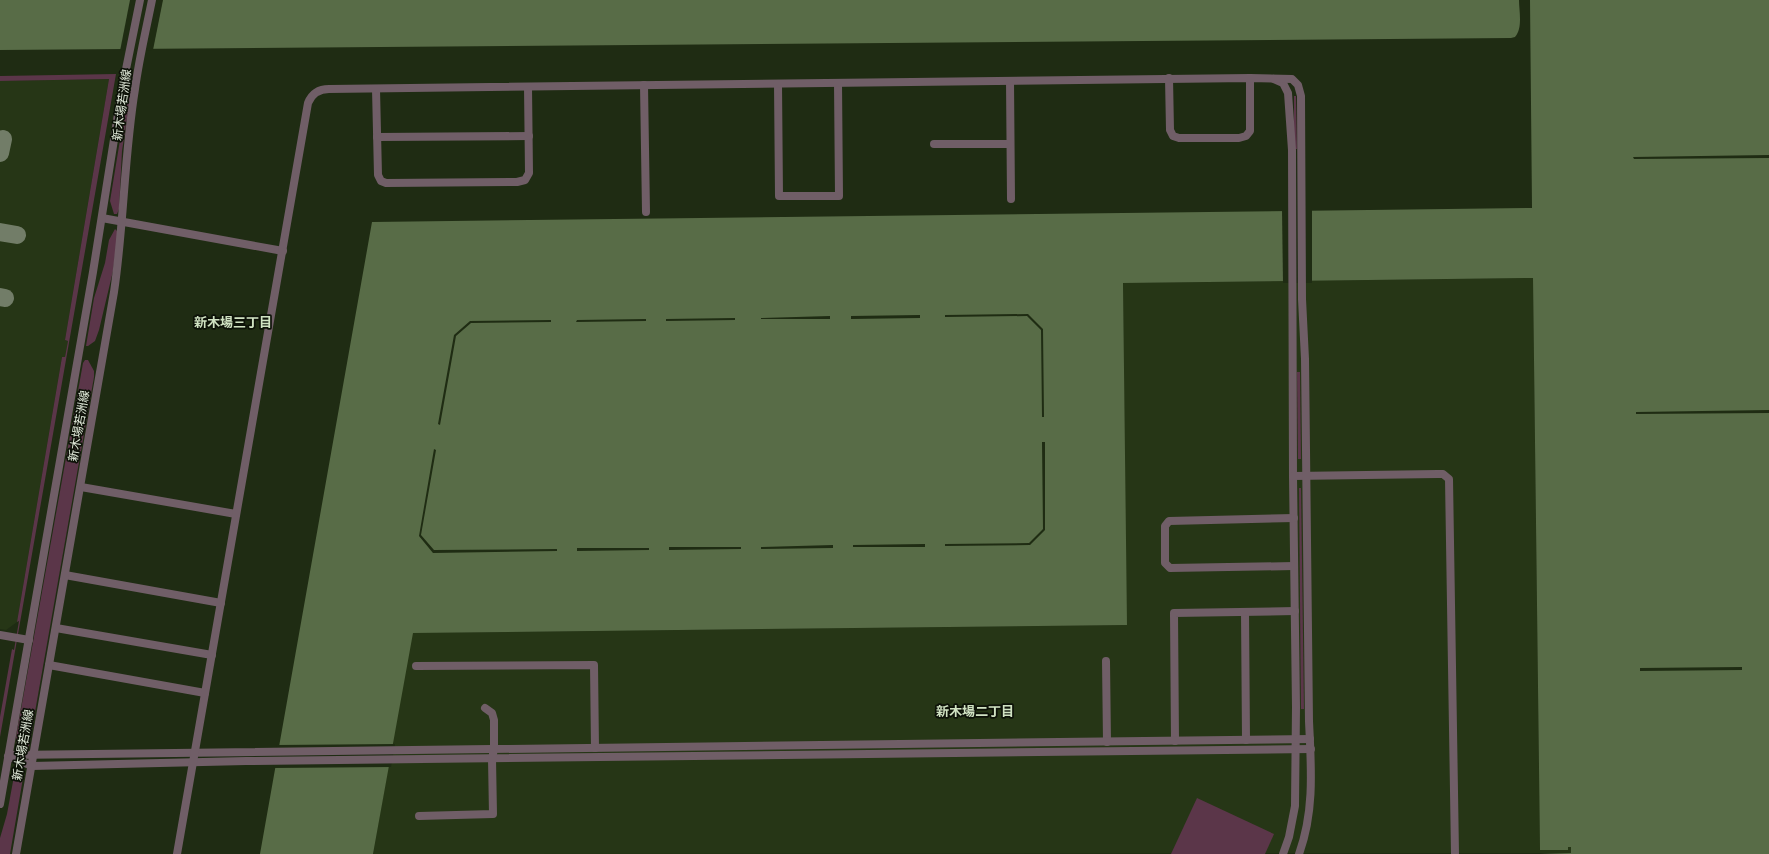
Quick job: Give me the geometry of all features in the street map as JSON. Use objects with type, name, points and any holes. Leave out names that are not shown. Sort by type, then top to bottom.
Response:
[{"type":"street","name":"新木場若洲線","points":[[0,804],[102,218],[122,89],[140,0]]},
{"type":"street","name":"新木場若洲線","points":[[16,854],[113,298],[122,222],[134,90],[152,0]]},
{"type":"street","points":[[1169,78],[1170,130],[1173,136],[1179,138],[1239,138],[1246,136],[1250,131],[1250,78]]},
{"type":"street","points":[[177,854],[308,103],[311,97],[322,89],[1169,78],[1289,78],[1296,81],[1301,96],[1302,299],[1312,801],[1308,825],[1300,854]]},
{"type":"street","points":[[1271,78],[1283,83],[1288,93],[1292,150],[1296,750],[1294,806],[1289,837],[1283,854]]},
{"type":"street","points":[[1010,81],[1011,199]]},
{"type":"street","points":[[778,84],[779,196],[839,196],[838,83]]},
{"type":"street","points":[[644,85],[646,212]]},
{"type":"street","points":[[376,89],[378,175],[381,181],[386,183],[522,181],[527,178],[529,173],[528,87]]},
{"type":"street","points":[[377,137],[529,136]]},
{"type":"street","points":[[934,144],[1010,144]]},
{"type":"street","points":[[102,218],[283,250]]},
{"type":"street","points":[[1293,476],[1443,474],[1449,479],[1455,854]]},
{"type":"street","points":[[81,487],[236,514]]},
{"type":"street","points":[[1294,518],[1170,521],[1165,526],[1165,561],[1170,568],[1294,566]]},
{"type":"street","points":[[65,575],[221,603]]},
{"type":"street","points":[[1176,741],[1174,613],[1295,611]]},
{"type":"street","points":[[1245,612],[1246,740]]},
{"type":"street","points":[[56,628],[212,655]]},
{"type":"street","points":[[0,635],[29,640]]},
{"type":"street","points":[[1106,661],[1107,742]]},
{"type":"street","points":[[49,665],[205,693]]},
{"type":"street","points":[[416,666],[594,665],[595,748]]},
{"type":"street","points":[[419,816],[492,814],[494,720],[492,713],[485,708]]},
{"type":"street","points":[[423,755],[494,749],[1310,739]]},
{"type":"street","points":[[1009,742],[1009,752]]},
{"type":"street","points":[[744,745],[744,755]]},
{"type":"street","points":[[8,756],[32,766],[193,762],[247,757],[423,755],[492,759],[1310,749]]},
{"type":"street","points":[[8,756],[34,754],[194,753],[247,757]]},
{"type":"shaded area","points":[[0,0],[1519,0],[1520,19],[1519,29],[1515,37],[1511,38],[0,50]]},
{"type":"shaded area","points":[[1530,0],[1769,0],[1769,854],[1540,854],[1571,853],[1571,847],[1568,847],[1568,850],[1540,850],[1533,278],[1123,283],[1127,625],[413,633],[373,854],[260,854],[372,222],[1532,208]]},
{"type":"shaded area","points":[[116,74],[0,737],[0,717],[12,649],[14,650],[19,621],[17,622],[62,357],[65,357],[68,341],[65,340],[109,79],[0,81],[0,76]]},
{"type":"shaded area","points":[[109,79],[65,340],[68,341],[65,357],[62,357],[17,622],[6,630],[0,629],[0,81]]},
{"type":"shaded area","points":[[128,91],[131,91],[122,151],[119,209],[117,214],[114,214],[110,201]]},
{"type":"shaded area","points":[[1294,96],[1296,96],[1297,149],[1294,149]]},
{"type":"shaded area","points":[[115,229],[118,232],[113,271],[99,330],[95,341],[86,346],[94,298],[105,263],[109,240]]},
{"type":"shaded area","points":[[1533,278],[1540,850],[1568,849],[1568,847],[1571,847],[1571,853],[373,854],[412,633],[1126,625],[1123,283]]},
{"type":"shaded area","points":[[85,360],[88,360],[94,371],[94,377],[29,746],[25,749],[17,746],[16,737],[83,363]]},
{"type":"shaded area","points":[[1297,372],[1300,372],[1301,459],[1298,459]]},
{"type":"shaded area","points":[[1299,488],[1301,488],[1304,709],[1301,709]]},
{"type":"shaded area","points":[[19,770],[22,772],[23,778],[10,854],[0,854],[0,838],[7,814],[14,776],[15,772]]},
{"type":"shaded area","points":[[1197,798],[1274,834],[1265,854],[1171,854]]},
{"type":"pier","points":[[130,0],[163,0],[153,50],[120,51]]},
{"type":"pier","points":[[1769,155],[1769,158],[1634,159],[1633,157]]},
{"type":"pier","points":[[1282,209],[1312,209],[1312,283],[1283,283]]},
{"type":"pier","points":[[1028,314],[1043,329],[1044,417],[1042,417],[1041,330],[1027,316],[945,317],[945,315]]},
{"type":"pier","points":[[920,315],[920,318],[851,319],[851,316]]},
{"type":"pier","points":[[830,316],[830,319],[761,319],[761,318]]},
{"type":"pier","points":[[735,318],[735,320],[666,321],[666,319]]},
{"type":"pier","points":[[646,319],[646,321],[576,322],[577,320]]},
{"type":"pier","points":[[551,320],[551,322],[471,323],[456,336],[440,425],[438,424],[454,335],[470,321]]},
{"type":"pier","points":[[1769,410],[1769,413],[1636,414],[1636,412]]},
{"type":"pier","points":[[1042,442],[1045,442],[1045,530],[1030,545],[945,546],[945,544],[1029,543],[1043,529]]},
{"type":"pier","points":[[434,449],[436,450],[421,535],[434,550],[557,549],[557,551],[433,553],[419,536]]},
{"type":"pier","points":[[925,544],[925,547],[853,547],[853,545]]},
{"type":"pier","points":[[833,545],[833,548],[761,549],[761,547]]},
{"type":"pier","points":[[669,547],[741,547],[741,549],[669,550]]},
{"type":"pier","points":[[577,548],[649,548],[649,550],[577,551]]},
{"type":"pier","points":[[1742,667],[1742,670],[1640,671],[1640,668]]},
{"type":"pier","points":[[395,744],[391,767],[273,768],[277,745]]},
{"type":"taxiway","points":[[0,153],[3,139]]},
{"type":"taxiway","points":[[0,232],[17,235]]},
{"type":"taxiway","points":[[0,297],[5,298]]},
{"type":"district","name":"新木場三丁目","points":[[233,322]]},
{"type":"district","name":"新木場二丁目","points":[[975,711]]}]
